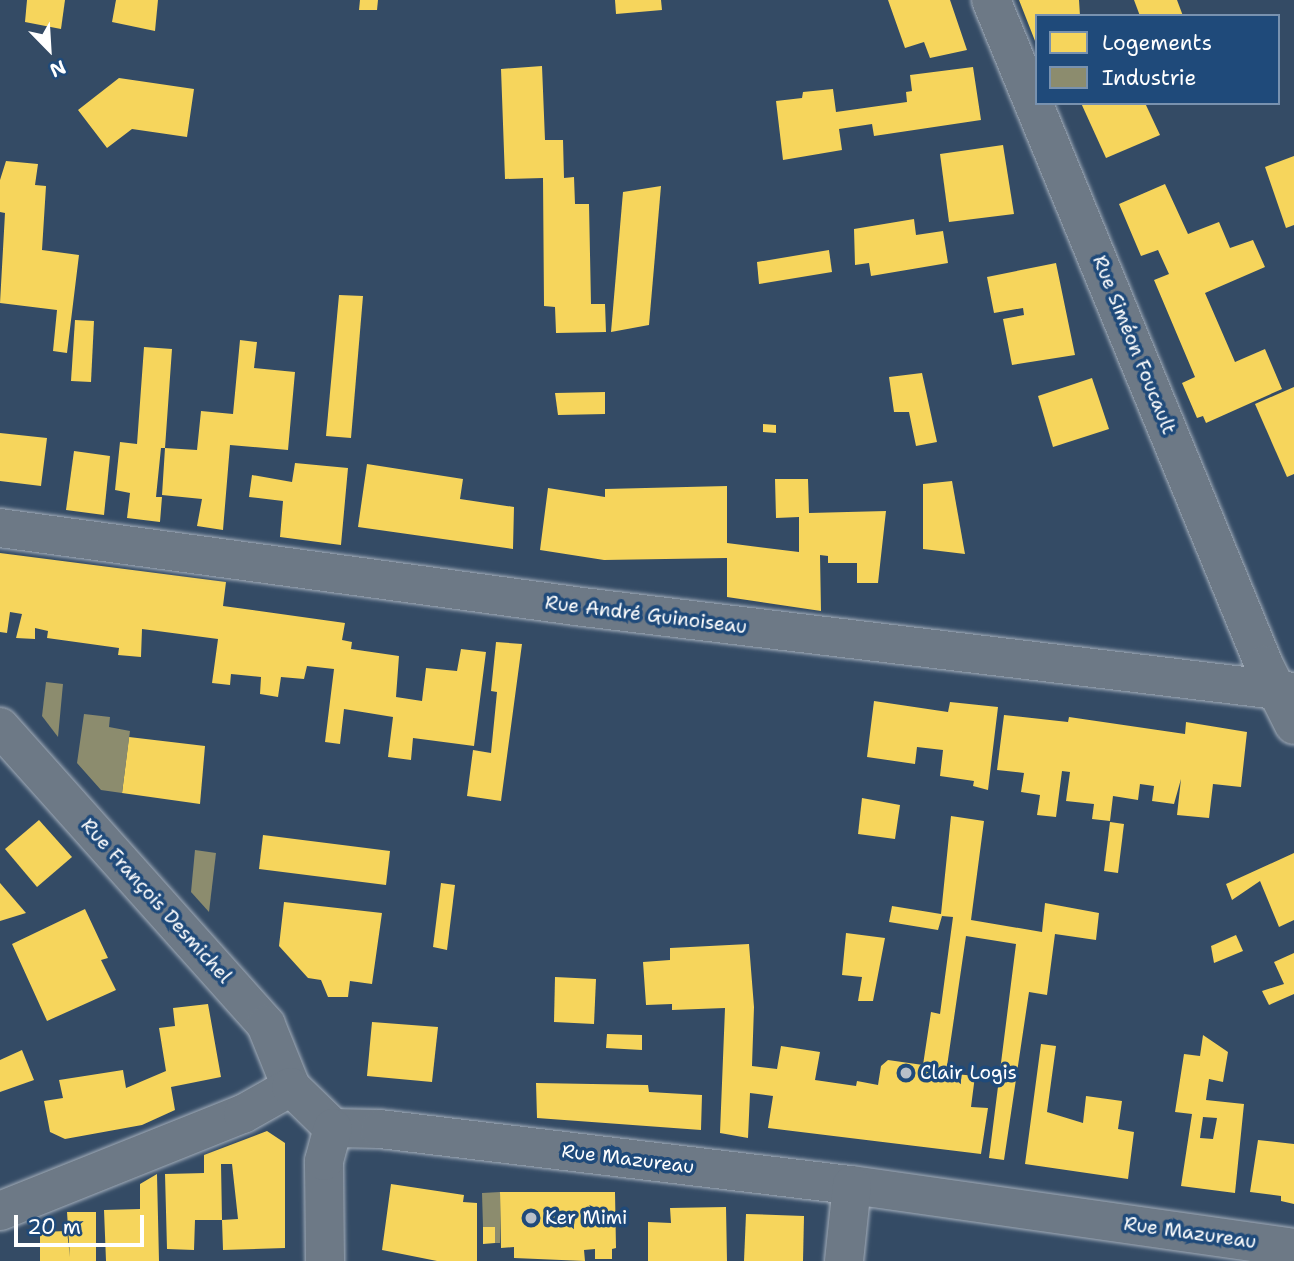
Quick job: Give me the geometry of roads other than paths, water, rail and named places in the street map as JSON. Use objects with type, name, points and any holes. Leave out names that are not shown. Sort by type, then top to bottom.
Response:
[{"type":"street","name":"Rue Siméon Foucault","points":[[991,0],[1035,103]]},
{"type":"street","name":"Rue Siméon Foucault","points":[[1036,105],[1285,691],[1294,725]]},
{"type":"street","name":"Rue André Guinoiseau","points":[[0,528],[597,609],[1285,691]]},
{"type":"street","name":"Rue François Desmichel","points":[[0,727],[266,1025],[291,1087]]},
{"type":"street","points":[[0,1211],[243,1114],[291,1087],[333,1128],[324,1161],[325,1261]]},
{"type":"street","name":"Rue Mazureau","points":[[333,1128],[380,1129],[852,1185],[1294,1248]]},
{"type":"street","points":[[844,1261],[852,1185]]},
{"type":"place","name":"Clair Logis","points":[[906,1073]]},
{"type":"place","name":"Ker Mimi","points":[[531,1218]]}]
